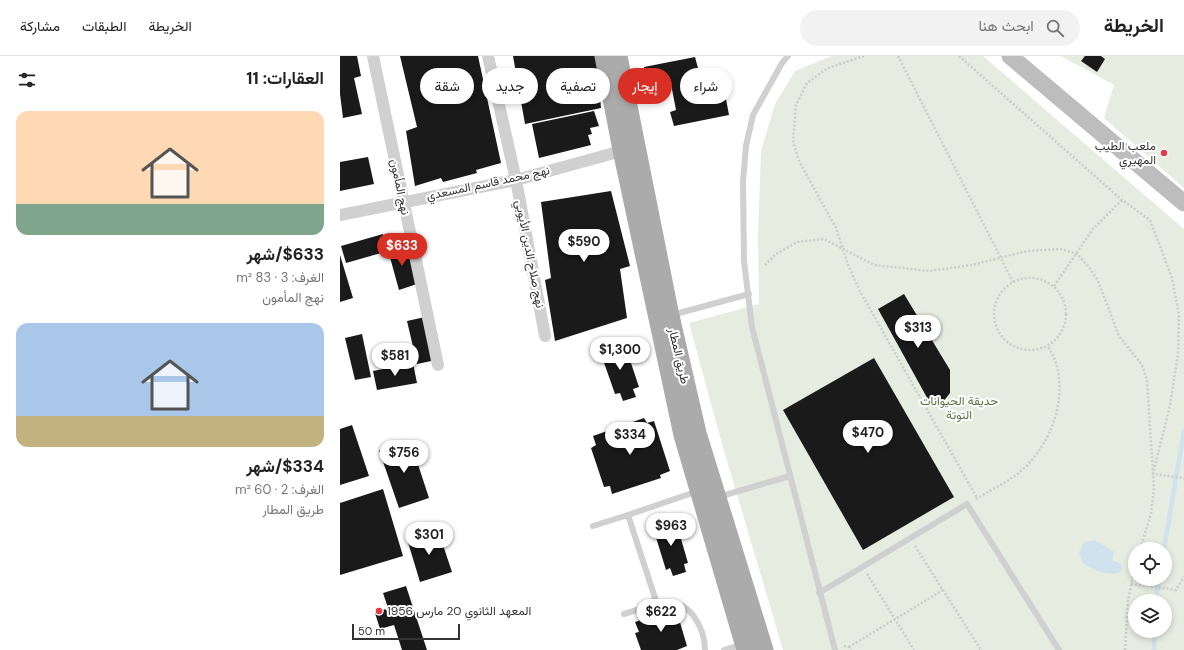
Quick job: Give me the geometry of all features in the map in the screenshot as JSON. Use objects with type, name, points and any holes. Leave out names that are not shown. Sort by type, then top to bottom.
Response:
[{"type":"main road","name":"طريق المطار","points":[[604,56],[629,149],[664,318],[683,435],[764,650]]},
{"type":"main road","name":"طريق المطار","points":[[618,56],[629,149]]},
{"type":"main road","name":"طريق المطار","points":[[705,496],[745,647]]},
{"type":"street","name":"نهج المأمون","points":[[372,56],[438,365]]},
{"type":"street","name":"نهج صلاح الدين الأيوبي","points":[[488,56],[516,180],[545,336]]},
{"type":"street","points":[[1010,56],[1184,203]]},
{"type":"street","name":"نهج محمد قاسم المسعدي","points":[[340,215],[516,180],[629,149]]},
{"type":"lane","points":[[788,56],[782,63],[752,115],[746,146],[743,181],[744,261],[752,327],[819,593],[835,650]]},
{"type":"lane","points":[[664,318],[749,294]]},
{"type":"lane","points":[[592,526],[628,515],[790,476]]},
{"type":"lane","points":[[819,593],[967,504],[1059,650]]},
{"type":"lane","points":[[628,515],[657,604]]},
{"type":"lane","points":[[624,614],[657,604],[677,603],[688,609],[698,621],[704,635],[705,650]]},
{"type":"lane","points":[[724,650],[745,647]]},
{"type":"path","points":[[864,56],[828,68],[807,83],[796,105],[793,140],[798,159],[836,228],[848,265],[868,306],[978,498]]},
{"type":"path","points":[[898,56],[1013,282]]},
{"type":"path","points":[[959,56],[1122,200],[1150,220],[1172,278],[1179,315],[1178,354],[1171,398],[1153,474]]},
{"type":"path","points":[[1054,286],[1093,229],[1122,200]]},
{"type":"path","points":[[765,265],[776,254],[796,242],[824,239],[874,265],[930,271],[972,265],[1000,257],[1044,249],[1061,249],[1077,254],[1089,267],[1098,282],[1119,336],[1142,365],[1147,380],[1154,488],[1151,514],[1142,542]]},
{"type":"path","points":[[1030,278],[1043,280],[1054,286],[1062,296],[1066,307],[1067,318],[1064,330],[1057,339],[1048,346],[1038,350],[1021,349],[1006,341],[998,332],[994,320],[994,307],[999,296],[1007,286],[1013,282],[1030,278]]},
{"type":"path","points":[[967,504],[1016,476],[1032,461],[1047,438],[1057,413],[1059,391],[1056,364],[1048,346]]},
{"type":"path","points":[[1153,474],[1184,478]]},
{"type":"path","points":[[910,538],[981,650]]},
{"type":"path","points":[[863,567],[914,650]]},
{"type":"path","points":[[1143,586],[1176,590],[1184,576]]},
{"type":"path","points":[[1125,650],[1128,601],[1131,586]]},
{"type":"path","points":[[849,647],[894,618],[943,590]]},
{"type":"green space","name":"حديقة الحيوانات التوتة","points":[[832,56],[983,56],[1184,229],[1184,650],[783,650],[722,444],[689,323],[759,304],[758,235],[761,151],[775,104],[795,71]]},
{"type":"green space","name":"ملعب الطيب المهيري","points":[[1061,56],[1184,56],[1184,188],[1104,118],[1114,85]]},
{"type":"water","points":[[1095,540],[1114,552],[1112,560],[1121,564],[1122,568],[1119,573],[1110,574],[1100,572],[1083,563],[1079,552],[1084,542]]},
{"type":"building","points":[[340,56],[357,56],[361,76],[354,78],[362,114],[343,118],[340,94]]},
{"type":"building","points":[[400,56],[478,56],[482,75],[482,104],[488,104],[501,163],[476,170],[477,173],[443,182],[441,178],[415,186],[406,131],[417,127]]},
{"type":"building","points":[[513,56],[596,56],[597,68],[546,68],[546,104],[601,104],[601,108],[525,124],[521,104],[538,104],[538,68],[515,68]]},
{"type":"building","points":[[1085,56],[1101,56],[1105,59],[1097,72],[1081,61]]},
{"type":"building","points":[[695,57],[698,68],[680,68],[680,104],[727,104],[729,115],[674,126],[670,112],[676,110],[672,89],[672,68],[644,67]]},
{"type":"building","points":[[594,111],[599,126],[590,128],[592,134],[588,135],[591,145],[539,158],[532,124]]},
{"type":"building","points":[[368,157],[374,184],[340,191],[340,162]]},
{"type":"building","points":[[611,191],[630,266],[620,269],[627,318],[555,341],[545,280],[551,278],[541,202]]},
{"type":"building","points":[[383,234],[388,251],[346,263],[341,246]]},
{"type":"building","points":[[406,245],[417,284],[399,290],[388,250]]},
{"type":"building","points":[[340,255],[353,298],[340,302]]},
{"type":"building","points":[[904,294],[950,370],[950,393],[943,402],[930,403],[878,309]]},
{"type":"building","points":[[425,317],[436,360],[417,364],[407,321]]},
{"type":"building","points":[[362,334],[371,377],[355,380],[345,338]]},
{"type":"building","points":[[619,342],[621,351],[626,348],[639,387],[633,389],[636,397],[623,401],[620,393],[615,394],[602,357],[607,354],[603,347]]},
{"type":"building","points":[[874,358],[954,497],[863,550],[783,410]]},
{"type":"building","points":[[413,363],[417,383],[377,390],[373,371]]},
{"type":"building","points":[[644,418],[647,423],[654,421],[670,471],[660,475],[661,478],[612,494],[610,486],[604,487],[591,448],[596,445],[593,436]]},
{"type":"building","points":[[352,425],[369,476],[340,485],[340,429]]},
{"type":"building","points":[[410,440],[429,498],[399,508],[379,450]]},
{"type":"building","points":[[383,489],[403,556],[340,575],[340,503]]},
{"type":"building","points":[[669,519],[672,527],[677,525],[688,563],[684,564],[686,572],[673,576],[670,568],[666,570],[654,531],[658,530],[656,523]]},
{"type":"building","points":[[438,530],[452,572],[420,582],[407,539]]},
{"type":"building","points":[[406,586],[427,650],[402,650],[394,625],[380,629],[375,613],[388,608],[383,593]]},
{"type":"building","points":[[676,609],[687,646],[677,650],[641,650],[635,633],[639,632],[635,622]]},
{"type":"waterway","points":[[1165,542],[1184,431]]},
{"type":"waterway","points":[[1157,594],[1158,586]]},
{"type":"waterway","points":[[1154,638],[1154,650]]},
{"type":"place","name":"ملعب الطيب المهيري","points":[[1164,153]]},
{"type":"place","name":"المعهد الثانوي 20 مارس 1956","points":[[379,611]]}]
